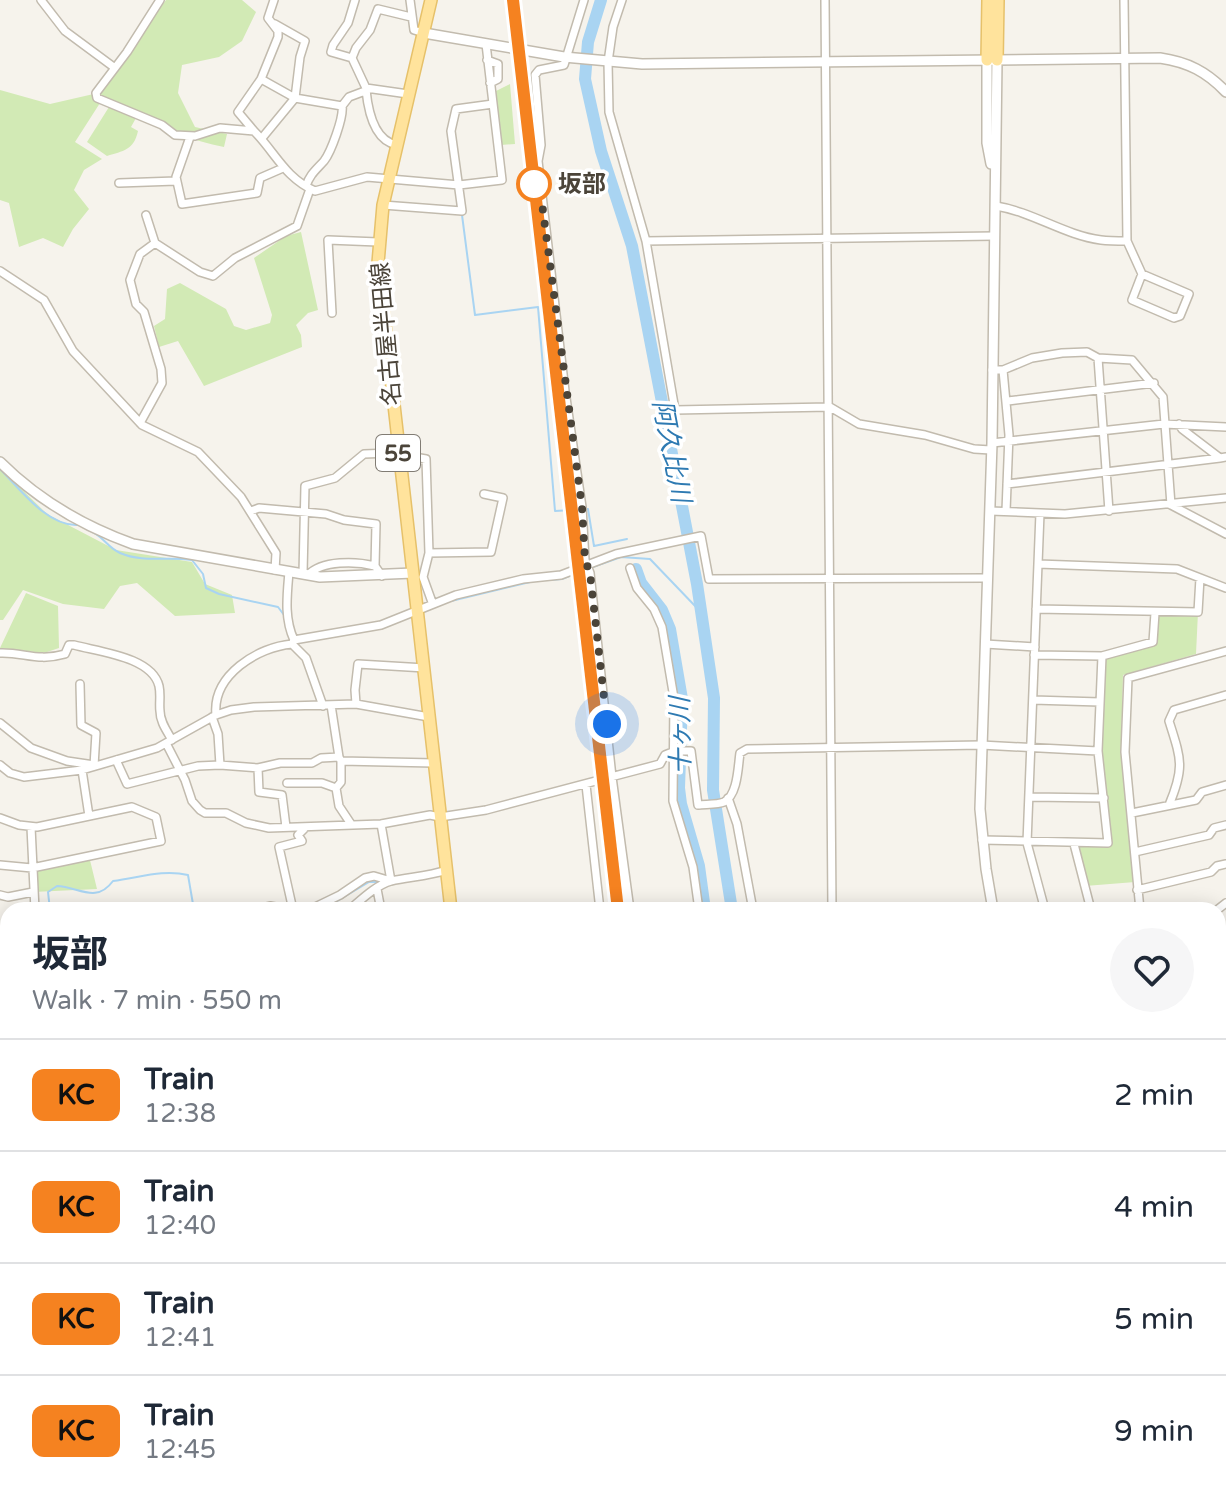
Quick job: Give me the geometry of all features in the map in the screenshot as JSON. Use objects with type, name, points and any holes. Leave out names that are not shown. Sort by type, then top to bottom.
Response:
[{"type":"main road","name":"名古屋半田線","points":[[431,0],[383,205],[378,242],[378,285],[450,902]]},
{"type":"main road","points":[[988,0],[992,60]]},
{"type":"main road","points":[[992,60],[998,0]]},
{"type":"street","points":[[41,0],[65,31],[115,68]]},
{"type":"street","points":[[160,0],[96,93],[97,98],[162,125],[175,135],[190,137],[220,128],[254,131]]},
{"type":"street","points":[[274,0],[268,18],[278,31],[278,37],[261,79],[238,112],[262,138],[283,168],[308,188],[319,191],[367,177],[459,185],[502,180],[486,44]]},
{"type":"street","points":[[352,58],[331,52],[348,23],[355,0]]},
{"type":"street","points":[[410,0],[414,30],[564,57],[605,61],[826,62],[1160,58],[1205,72],[1226,92]]},
{"type":"street","points":[[584,0],[564,65],[539,70],[534,83],[541,145],[538,161],[544,219],[629,902]]},
{"type":"street","points":[[622,0],[605,61],[609,112],[646,241],[675,410],[830,407],[859,424],[925,435],[974,449],[1164,424],[1226,427]]},
{"type":"street","points":[[825,0],[832,902]]},
{"type":"street","points":[[1124,0],[1127,241],[1142,274],[1189,294],[1180,316],[1174,318],[1132,300],[1142,274]]},
{"type":"street","points":[[397,145],[386,143],[378,133],[366,90],[352,58],[370,30],[378,9],[411,17]]},
{"type":"street","points":[[262,138],[295,98],[305,41],[272,24]]},
{"type":"street","points":[[992,60],[996,203],[990,511],[981,745],[982,840],[992,902]]},
{"type":"street","points":[[261,79],[295,98],[342,106]]},
{"type":"street","points":[[146,215],[155,243],[200,272],[213,276],[235,258],[297,226],[315,168],[325,159],[342,119],[342,106],[349,97],[366,90],[408,94]]},
{"type":"street","points":[[383,205],[462,211],[451,131],[456,109],[493,104]]},
{"type":"street","points":[[190,137],[176,181],[182,204],[257,193],[260,178],[283,168]]},
{"type":"street","points":[[119,183],[176,181]]},
{"type":"street","points":[[996,203],[1099,240],[1127,241]]},
{"type":"street","points":[[646,241],[995,236]]},
{"type":"street","points":[[332,313],[328,240],[378,242]]},
{"type":"street","points":[[140,423],[162,383],[161,369],[144,312],[136,304],[130,280],[140,254],[155,243]]},
{"type":"street","points":[[0,271],[44,300],[73,351],[140,423],[198,452],[241,497],[276,553],[275,570]]},
{"type":"street","points":[[992,370],[1003,370],[1018,362],[1049,354],[1087,352],[1098,358],[1132,360],[1163,397],[1171,505]]},
{"type":"street","points":[[1098,358],[1109,511]]},
{"type":"street","points":[[1003,370],[1008,401],[1009,442],[1006,511]]},
{"type":"street","points":[[1008,401],[1154,383]]},
{"type":"street","points":[[1179,424],[1223,458]]},
{"type":"street","points":[[306,575],[305,486],[335,478],[364,454],[398,454],[426,459],[429,553],[423,577],[432,602]]},
{"type":"street","points":[[1007,484],[1223,458]]},
{"type":"street","points":[[0,462],[43,499],[119,539],[306,575],[382,576],[413,573]]},
{"type":"street","points":[[429,553],[491,552],[503,498],[484,494]]},
{"type":"street","points":[[990,511],[1109,511],[1226,498]]},
{"type":"street","points":[[1171,505],[1226,534]]},
{"type":"street","points":[[251,511],[259,508],[326,514],[376,524],[375,566],[382,576]]},
{"type":"street","points":[[1040,513],[1027,843],[1043,902]]},
{"type":"street","points":[[220,765],[214,716],[222,684],[228,676],[267,649],[381,625],[432,602],[523,579],[561,575],[616,554],[701,536],[709,579],[987,578]]},
{"type":"street","points":[[306,575],[327,565],[355,563],[375,566]]},
{"type":"street","points":[[1038,564],[1177,569],[1226,588]]},
{"type":"street","points":[[630,568],[637,588],[654,609],[662,627],[674,698],[677,752],[673,801],[693,867],[698,902]]},
{"type":"street","points":[[289,572],[286,605],[289,630],[293,642],[306,658],[327,706],[340,759],[341,782],[336,788],[339,806],[351,824]]},
{"type":"street","points":[[1036,609],[1198,612],[1200,578]]},
{"type":"street","points":[[985,644],[1102,656],[1153,642],[1155,613]]},
{"type":"street","points":[[0,653],[50,657],[65,654],[69,645],[74,645],[139,663],[152,672],[158,682],[160,716],[192,801],[205,813],[226,813],[259,826],[305,828],[381,824],[430,815],[440,817],[486,810],[660,764],[665,755],[691,751],[698,805],[726,800]]},
{"type":"street","points":[[1139,902],[1125,752],[1128,678],[1226,651]]},
{"type":"street","points":[[982,840],[1108,843],[1098,751],[1102,656]]},
{"type":"street","points":[[356,704],[358,664],[425,668]]},
{"type":"street","points":[[80,684],[81,725],[96,733],[94,766]]},
{"type":"street","points":[[1169,805],[1180,778],[1180,755],[1169,721],[1174,710],[1226,695]]},
{"type":"street","points":[[1033,700],[1100,702]]},
{"type":"street","points":[[0,765],[10,773],[24,777],[82,770],[169,741],[214,716],[231,710],[263,706],[356,704],[429,717]]},
{"type":"street","points":[[0,723],[31,748],[67,761],[94,766]]},
{"type":"street","points":[[726,800],[736,781],[740,753],[747,749],[981,745],[1098,751]]},
{"type":"street","points":[[116,760],[127,784],[198,766],[258,768],[280,763],[312,763],[321,758],[434,763]]},
{"type":"street","points":[[258,768],[259,792],[282,795],[286,827]]},
{"type":"street","points":[[82,770],[89,816]]},
{"type":"street","points":[[287,783],[322,783],[336,788]]},
{"type":"street","points":[[586,785],[599,902]]},
{"type":"street","points":[[1132,813],[1196,800],[1202,792],[1226,785]]},
{"type":"street","points":[[1030,797],[1104,798]]},
{"type":"street","points":[[726,800],[737,824],[752,902]]},
{"type":"street","points":[[0,818],[31,827],[132,807],[156,817],[161,841],[32,868],[0,865]]},
{"type":"street","points":[[381,824],[391,881]]},
{"type":"street","points":[[1135,852],[1209,835],[1214,828],[1226,825]]},
{"type":"street","points":[[31,827],[34,902]]},
{"type":"street","points":[[290,902],[279,847],[302,841],[298,835],[305,828]]},
{"type":"street","points":[[1074,844],[1089,902]]},
{"type":"street","points":[[1137,890],[1211,872],[1217,866],[1226,864]]},
{"type":"street","points":[[360,902],[391,881],[447,870]]},
{"type":"street","points":[[326,902],[365,878],[381,877],[391,881]]},
{"type":"street","points":[[377,889],[379,902]]},
{"type":"street","points":[[0,895],[8,897],[33,892]]},
{"type":"green space","points":[[166,0],[242,0],[256,12],[242,41],[219,57],[182,65],[178,93],[195,127],[227,134],[224,147],[136,118],[131,127],[138,131],[134,142],[127,149],[107,156],[87,142],[109,107],[100,103],[75,142],[102,159],[84,170],[74,190],[89,209],[63,247],[43,238],[19,247],[9,203],[0,200],[0,90],[50,104],[98,93]]},
{"type":"green space","points":[[510,84],[515,144],[501,145],[496,91]]},
{"type":"green space","points":[[301,232],[318,310],[308,313],[296,325],[302,347],[204,386],[178,341],[159,347],[154,326],[165,319],[167,289],[180,283],[226,309],[234,326],[246,330],[270,323],[272,315],[254,258],[286,236]]},
{"type":"green space","points":[[0,468],[47,514],[116,550],[192,562],[205,584],[232,595],[235,613],[175,616],[137,583],[120,586],[104,609],[63,604],[23,590],[0,620]]},
{"type":"green space","points":[[26,593],[58,606],[59,648],[44,653],[0,648]]},
{"type":"green space","points":[[1198,612],[1196,654],[1123,675],[1121,746],[1135,882],[1085,886],[1074,844],[1108,843],[1098,751],[1102,656],[1153,642],[1155,613]]},
{"type":"green space","points":[[89,856],[97,889],[33,892],[32,868]]},
{"type":"waterway","name":"阿久比川","points":[[601,0],[588,42],[585,79],[601,151],[632,246],[697,584],[714,698],[713,790],[731,902]]},
{"type":"waterway","points":[[462,215],[475,315],[538,307],[555,511],[588,509],[594,546],[627,539]]},
{"type":"waterway","points":[[0,469],[45,513],[66,524],[77,525]]},
{"type":"waterway","points":[[83,527],[114,550],[129,556],[192,560],[203,574],[206,588],[219,594],[278,607],[284,615]]},
{"type":"waterway","points":[[590,568],[621,557],[650,559],[702,610]]},
{"type":"waterway","name":"十ヶ川","points":[[636,569],[641,583],[662,610],[670,629],[682,699],[679,788],[699,866],[704,902]]},
{"type":"waterway","points":[[548,580],[562,579],[584,570]]},
{"type":"waterway","points":[[451,601],[530,582]]},
{"type":"waterway","points":[[297,643],[354,633]]},
{"type":"waterway","points":[[49,902],[48,892],[57,886],[94,893],[107,888],[113,881],[169,873],[188,875],[193,902]]},
{"type":"waterway","points":[[335,902],[369,882],[381,882]]},
{"type":"railway","points":[[513,0],[616,902]]},
{"type":"train","name":"KC","points":[[513,0],[617,902]]},
{"type":"place","name":"坂部","points":[[534,184]]},
{"type":"route","points":[[534,184],[540,188],[607,724]]}]
